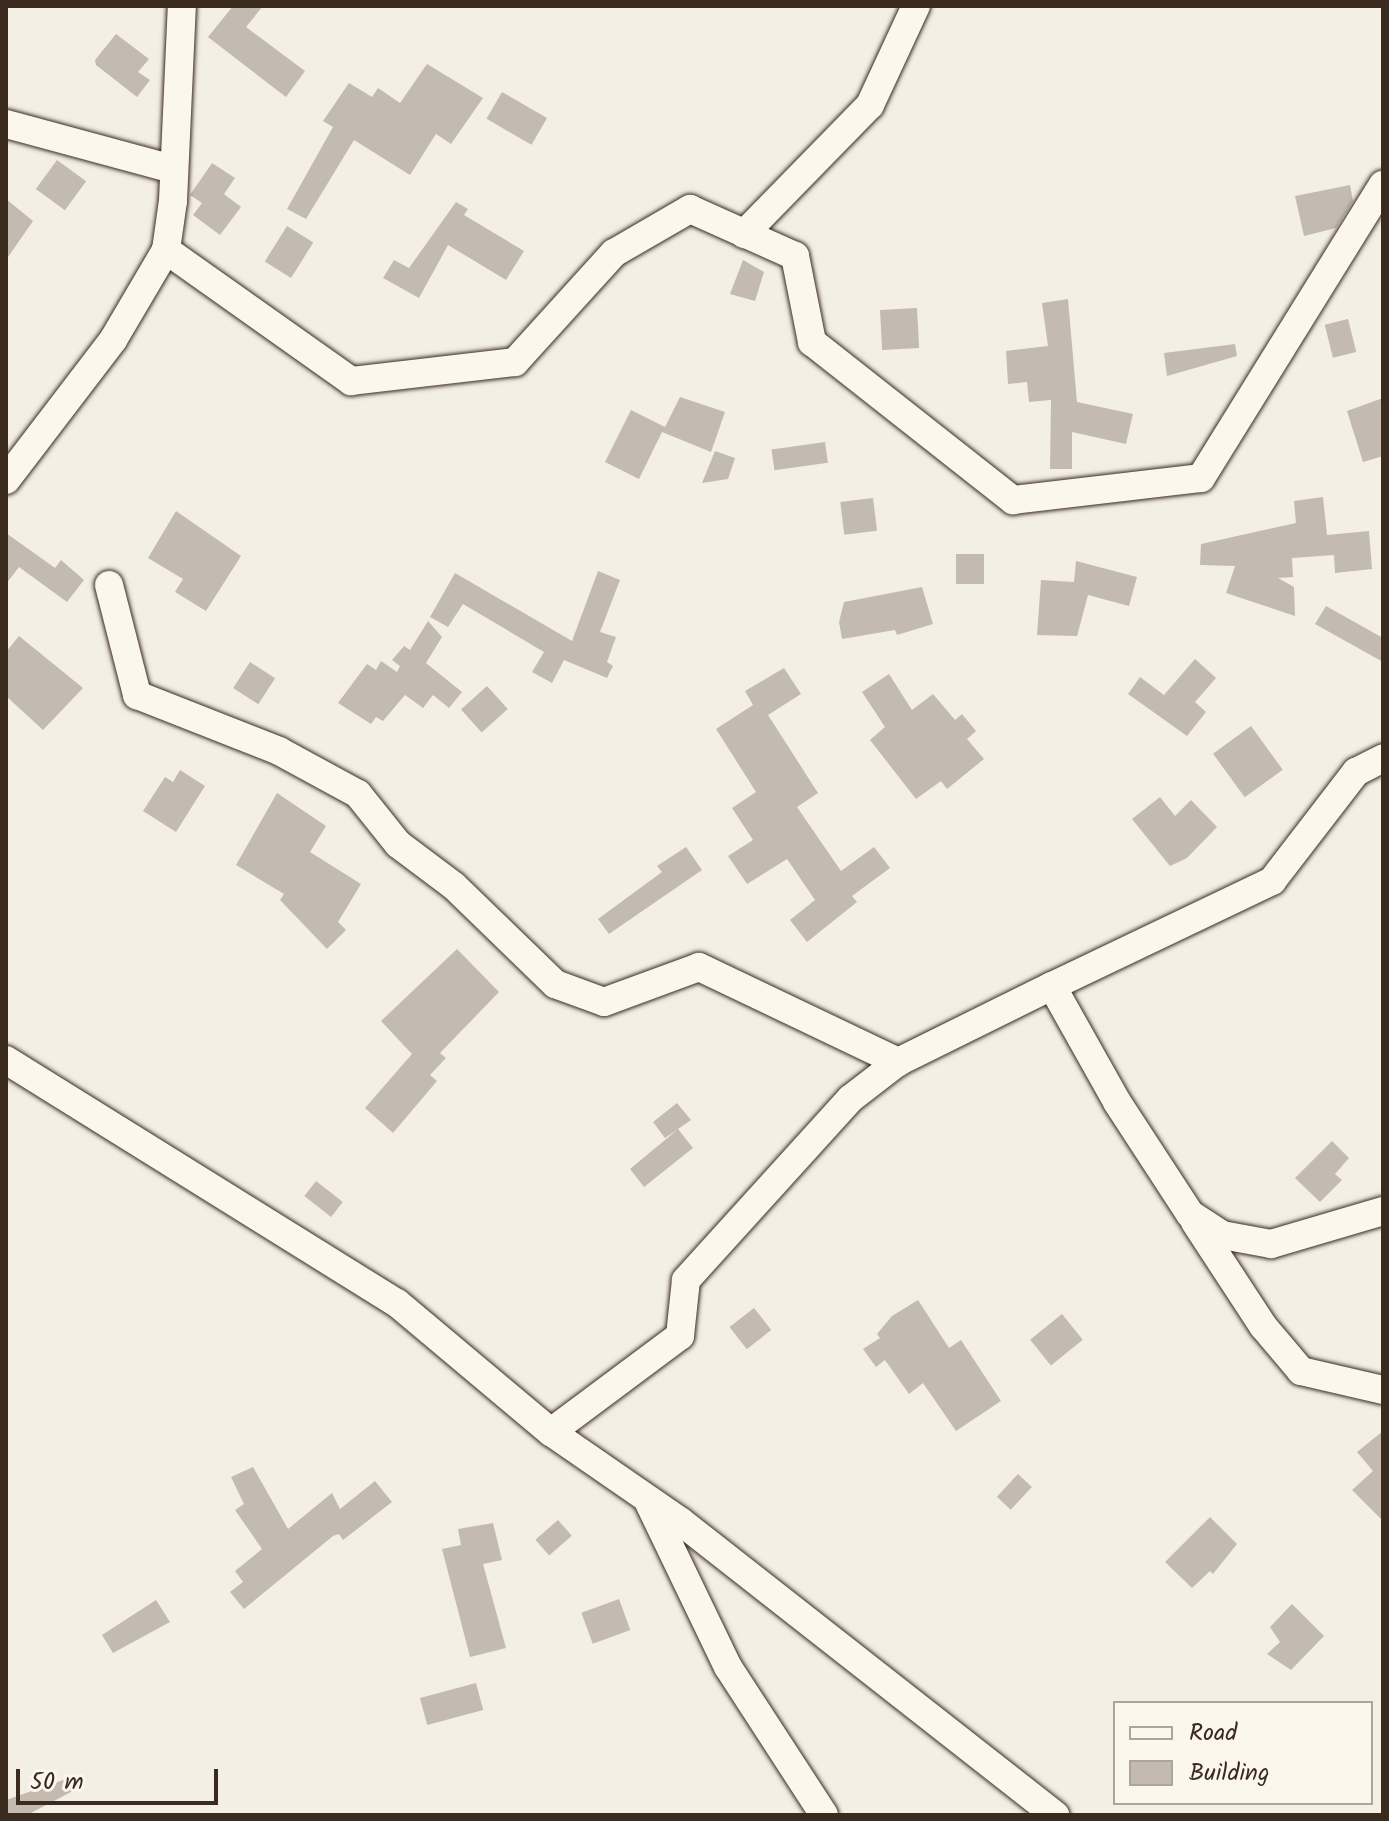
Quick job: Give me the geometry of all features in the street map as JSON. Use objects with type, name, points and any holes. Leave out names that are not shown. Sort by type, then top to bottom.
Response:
[{"type":"street","points":[[6,480],[113,340],[166,250],[182,6]]},
{"type":"street","points":[[744,234],[870,105],[916,6]]},
{"type":"street","points":[[6,124],[173,169]]},
{"type":"street","points":[[166,250],[351,381],[515,362],[614,253],[690,209],[795,256],[812,342],[1013,500],[1201,478],[1383,185]]},
{"type":"street","points":[[109,585],[137,695],[279,751],[358,794],[398,844],[454,886],[555,984],[604,1002],[699,967],[898,1062]]},
{"type":"street","points":[[551,1432],[680,1336],[686,1280],[694,1269],[766,1196],[812,1138],[898,1062],[1272,881],[1356,772],[1383,758]]},
{"type":"street","points":[[1052,986],[1117,1102],[1263,1326],[1301,1371],[1383,1390]]},
{"type":"street","points":[[6,1060],[397,1303],[551,1432],[646,1497],[1055,1815]]},
{"type":"street","points":[[1190,1214],[1222,1235],[1271,1244],[1383,1211]]},
{"type":"street","points":[[646,1497],[728,1667],[824,1815]]},
{"type":"building","points":[[233,6],[263,6],[246,27],[305,71],[286,97],[208,37]]},
{"type":"building","points":[[116,34],[149,59],[138,72],[150,80],[137,97],[96,65],[95,60]]},
{"type":"building","points":[[427,64],[483,98],[451,144],[436,134],[410,175],[354,140],[306,219],[287,209],[333,127],[323,121],[349,83],[372,97],[378,88],[400,103]]},
{"type":"building","points":[[502,92],[547,118],[532,145],[486,119]]},
{"type":"building","points":[[57,160],[86,181],[65,210],[36,189]]},
{"type":"building","points":[[212,163],[235,178],[224,194],[241,207],[220,235],[193,215],[202,203],[190,195]]},
{"type":"building","points":[[1350,185],[1353,201],[1336,228],[1304,236],[1295,196]]},
{"type":"building","points":[[6,199],[33,221],[6,260]]},
{"type":"building","points":[[456,202],[468,209],[464,215],[524,251],[506,280],[448,245],[419,298],[383,278],[394,260],[409,268]]},
{"type":"building","points":[[287,226],[313,242],[291,278],[265,262]]},
{"type":"building","points":[[743,260],[764,272],[755,301],[730,294]]},
{"type":"building","points":[[1068,299],[1077,402],[1133,414],[1126,444],[1072,432],[1072,469],[1050,469],[1051,400],[1029,402],[1027,382],[1008,384],[1006,351],[1048,346],[1042,303]]},
{"type":"building","points":[[917,308],[919,348],[882,350],[880,310]]},
{"type":"building","points":[[1348,319],[1356,352],[1333,358],[1325,325]]},
{"type":"building","points":[[1235,344],[1237,356],[1167,376],[1164,353]]},
{"type":"building","points":[[680,397],[725,412],[711,452],[662,432],[639,479],[605,462],[631,410],[665,427]]},
{"type":"building","points":[[1383,398],[1383,456],[1363,462],[1347,411]]},
{"type":"building","points":[[825,442],[828,463],[774,470],[772,450]]},
{"type":"building","points":[[715,451],[735,458],[728,479],[702,483]]},
{"type":"building","points":[[1323,497],[1327,535],[1369,531],[1372,569],[1335,573],[1334,555],[1292,558],[1293,577],[1278,578],[1294,587],[1295,616],[1226,593],[1235,566],[1200,565],[1201,544],[1296,523],[1294,501]]},
{"type":"building","points":[[873,498],[877,531],[844,535],[840,502]]},
{"type":"building","points":[[176,511],[241,556],[206,611],[175,592],[183,579],[148,558]]},
{"type":"building","points":[[6,533],[55,568],[61,560],[84,580],[67,602],[19,567],[6,584]]},
{"type":"building","points":[[956,554],[984,554],[984,584],[956,584]]},
{"type":"building","points":[[1076,561],[1137,577],[1129,606],[1088,595],[1077,636],[1037,635],[1041,580],[1074,582]]},
{"type":"building","points":[[598,571],[620,580],[600,632],[616,637],[607,662],[613,666],[607,678],[564,660],[552,683],[532,672],[544,652],[463,604],[448,627],[430,617],[455,573],[572,641]]},
{"type":"building","points":[[922,587],[933,624],[897,635],[895,630],[842,639],[839,622],[844,602]]},
{"type":"building","points":[[1326,606],[1383,638],[1383,662],[1315,624]]},
{"type":"building","points":[[428,621],[442,637],[426,663],[462,692],[449,708],[433,695],[423,708],[405,695],[383,721],[376,717],[371,724],[338,703],[367,664],[376,670],[381,661],[397,672],[400,666],[392,660],[404,646],[410,650]]},
{"type":"building","points":[[19,636],[83,688],[43,730],[6,696],[6,652]]},
{"type":"building","points":[[1195,659],[1216,678],[1195,702],[1206,712],[1187,736],[1128,694],[1140,677],[1164,695]]},
{"type":"building","points":[[250,662],[275,678],[258,704],[233,688]]},
{"type":"building","points":[[784,668],[801,694],[768,715],[818,793],[797,807],[841,871],[874,847],[890,868],[852,896],[857,902],[807,942],[790,920],[815,900],[787,859],[747,884],[728,856],[753,840],[732,808],[756,792],[716,729],[753,705],[745,691]]},
{"type":"building","points":[[889,674],[912,710],[933,694],[955,720],[962,714],[976,731],[967,739],[984,759],[947,789],[941,781],[916,799],[870,740],[885,727],[862,692]]},
{"type":"building","points":[[487,686],[508,709],[482,732],[461,709]]},
{"type":"building","points":[[1251,726],[1283,770],[1245,797],[1213,754]]},
{"type":"building","points":[[180,770],[205,786],[176,832],[143,811],[165,777],[173,782]]},
{"type":"building","points":[[277,793],[326,826],[310,852],[361,884],[338,922],[346,930],[327,949],[280,900],[284,894],[236,865]]},
{"type":"building","points":[[1160,797],[1175,816],[1191,800],[1217,827],[1187,858],[1170,866],[1132,819]]},
{"type":"building","points":[[686,847],[702,870],[609,934],[598,919],[662,872],[657,866]]},
{"type":"building","points":[[457,949],[499,992],[440,1053],[446,1058],[430,1075],[437,1081],[393,1133],[365,1108],[412,1054],[381,1021]]},
{"type":"building","points":[[677,1103],[691,1120],[678,1129],[693,1148],[644,1187],[630,1169],[677,1130],[665,1138],[653,1122]]},
{"type":"building","points":[[1332,1141],[1349,1158],[1335,1174],[1342,1180],[1320,1202],[1295,1178]]},
{"type":"building","points":[[316,1181],[343,1202],[331,1217],[304,1196]]},
{"type":"building","points":[[918,1300],[949,1348],[961,1340],[1001,1401],[956,1431],[923,1383],[909,1394],[885,1360],[876,1367],[863,1349],[880,1338],[877,1334],[892,1316]]},
{"type":"building","points":[[754,1308],[771,1330],[747,1349],[730,1327]]},
{"type":"building","points":[[1062,1314],[1083,1340],[1051,1365],[1030,1340]]},
{"type":"building","points":[[1383,1431],[1383,1521],[1352,1490],[1373,1471],[1357,1452]]},
{"type":"building","points":[[253,1467],[288,1529],[332,1493],[340,1509],[375,1481],[392,1502],[343,1540],[339,1534],[333,1536],[244,1609],[230,1592],[243,1582],[235,1571],[262,1549],[235,1510],[244,1504],[231,1477]]},
{"type":"building","points":[[1018,1474],[1032,1487],[1011,1510],[997,1497]]},
{"type":"building","points":[[1210,1517],[1237,1544],[1213,1574],[1210,1571],[1192,1588],[1165,1562]]},
{"type":"building","points":[[558,1520],[572,1536],[549,1556],[535,1540]]},
{"type":"building","points":[[493,1523],[502,1560],[483,1564],[506,1648],[470,1657],[442,1549],[461,1545],[458,1529]]},
{"type":"building","points":[[619,1599],[630,1630],[593,1644],[581,1613]]},
{"type":"building","points":[[156,1600],[170,1622],[113,1653],[102,1635]]},
{"type":"building","points":[[1292,1604],[1324,1636],[1291,1670],[1267,1654],[1280,1642],[1270,1627]]},
{"type":"building","points":[[476,1683],[483,1710],[427,1725],[420,1698]]},
{"type":"building","points":[[69,1778],[75,1790],[27,1815],[6,1815],[6,1800]]}]
